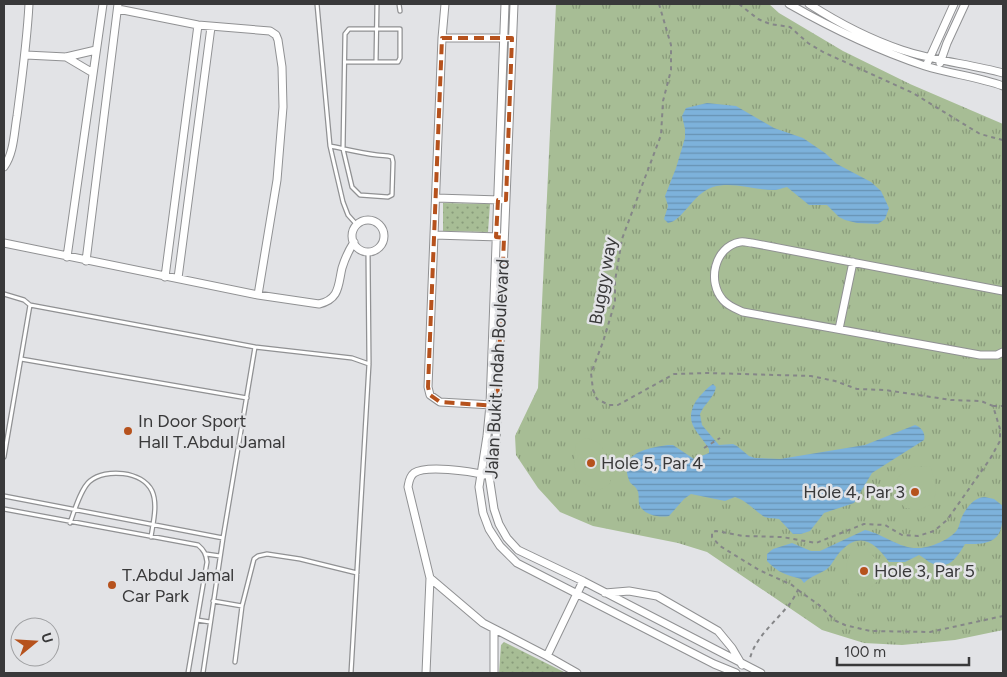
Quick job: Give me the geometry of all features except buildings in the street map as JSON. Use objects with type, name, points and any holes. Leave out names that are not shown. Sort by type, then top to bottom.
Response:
[{"type":"street","points":[[4,167],[10,155],[26,55],[29,4]]},
{"type":"street","points":[[67,257],[103,4]]},
{"type":"street","points":[[446,4],[442,38],[428,387],[430,395],[440,402],[493,406]]},
{"type":"street","points":[[502,200],[505,4]]},
{"type":"street","points":[[514,4],[500,237],[493,406],[479,487],[483,513],[489,529],[500,546],[517,563],[714,664],[736,673]]},
{"type":"street","points":[[789,4],[865,44],[926,66],[1003,86]]},
{"type":"street","points":[[808,4],[832,19],[902,50],[941,61],[1003,73]]},
{"type":"street","points":[[926,66],[954,4]]},
{"type":"street","points":[[938,69],[947,43],[965,4]]},
{"type":"street","points":[[86,261],[118,6],[198,25],[270,31],[276,35],[278,40],[282,67],[283,107],[277,180],[258,295]]},
{"type":"street","points":[[165,277],[198,25]]},
{"type":"street","points":[[178,278],[211,27]]},
{"type":"street","points":[[442,38],[512,38]]},
{"type":"street","points":[[26,55],[66,57],[96,50]]},
{"type":"street","points":[[66,57],[93,73]]},
{"type":"street","points":[[436,198],[502,200]]},
{"type":"street","points":[[4,243],[165,277],[258,295],[319,304],[328,302],[336,294],[345,259],[354,242],[353,233],[357,225],[370,220],[378,224],[383,231],[384,238],[380,246],[373,251],[368,252],[360,249],[354,242]]},
{"type":"street","points":[[434,235],[500,237]]},
{"type":"street","points":[[1003,291],[740,242],[729,247],[721,255],[715,266],[714,278],[716,290],[723,300],[732,308],[743,312],[980,355],[997,355],[1003,352]]},
{"type":"street","points":[[839,329],[852,262]]},
{"type":"street","name":"Jalan Bukit Indah Boulevard","points":[[493,406],[496,441],[490,476],[491,494],[499,524],[507,538],[518,550],[583,581],[758,672]]},
{"type":"street","points":[[426,673],[430,578],[408,487],[409,479],[416,472],[424,470],[454,470],[490,476]]},
{"type":"street","points":[[430,578],[483,623],[577,673]]},
{"type":"street","points":[[547,656],[576,592],[583,581]]},
{"type":"street","points":[[605,593],[629,591],[657,596],[718,631],[745,666]]},
{"type":"street","points":[[494,630],[494,673]]},
{"type":"lane","points":[[317,4],[330,146],[343,202],[348,215],[357,225]]},
{"type":"lane","points":[[376,62],[378,4]]},
{"type":"lane","points":[[400,4],[400,11]]},
{"type":"lane","points":[[330,146],[343,149],[392,158],[394,162],[392,195],[388,197],[360,195],[352,187],[343,149],[345,34],[352,29],[398,28],[401,31],[400,60],[398,62],[345,62]]},
{"type":"lane","points":[[351,673],[369,364],[368,252]]},
{"type":"lane","points":[[4,294],[24,300],[30,305],[256,347],[352,358],[369,364]]},
{"type":"lane","points":[[4,457],[30,305]]},
{"type":"lane","points":[[203,673],[220,556],[256,347]]},
{"type":"lane","points":[[21,360],[247,398]]},
{"type":"lane","points":[[70,523],[74,510],[89,481],[114,473],[125,473],[145,482],[152,490],[155,500],[151,537]]},
{"type":"lane","points":[[4,496],[223,538]]},
{"type":"lane","points":[[4,509],[70,523],[198,545],[206,554],[207,562],[188,673]]},
{"type":"lane","points":[[206,554],[220,556]]},
{"type":"lane","points":[[235,662],[242,606],[254,559],[263,554],[300,559],[357,573]]},
{"type":"lane","points":[[213,601],[242,606]]},
{"type":"lane","points":[[197,620],[210,622]]},
{"type":"path","name":"Buggy way","points":[[659,4],[671,45],[671,70],[663,101],[661,134],[622,239],[614,281],[615,302],[591,373],[593,390],[597,399],[609,405],[618,405],[674,374],[708,372],[811,376],[835,381],[857,389],[885,390],[951,400],[981,401],[993,406],[1003,406]]},
{"type":"path","points":[[739,4],[758,19],[770,24],[790,27],[808,43],[839,61],[913,93],[980,134],[1003,140]]},
{"type":"path","points":[[993,406],[1002,442],[947,520],[934,531],[918,536],[902,534],[885,525],[864,524],[816,543],[782,537],[743,536],[716,531],[712,532],[712,537],[720,546],[798,590],[819,605],[836,621],[845,625],[870,631],[930,632],[1003,616]]},
{"type":"path","points":[[704,448],[720,438]]},
{"type":"path","points":[[745,666],[753,647],[790,604],[798,590]]},
{"type":"highlighted area","points":[[442,38],[512,38],[506,200],[498,200],[496,237],[504,238],[497,406],[440,402],[430,395],[428,387]]},
{"type":"green space","points":[[556,4],[769,4],[779,13],[843,51],[910,84],[1003,124],[1003,630],[955,640],[902,645],[864,643],[822,630],[707,552],[678,543],[593,526],[560,512],[538,488],[516,455],[515,436],[538,388]]},
{"type":"green space","points":[[443,203],[490,204],[488,232],[443,231]]},
{"type":"green space","name":"Hole 5, Par 4","points":[[585,438],[599,444],[606,454],[611,483],[599,490],[584,484],[575,468],[576,444]]},
{"type":"green space","name":"Hole 4, Par 3","points":[[915,466],[931,467],[936,488],[934,503],[919,510],[905,508],[894,495],[895,484],[899,477],[905,471]]},
{"type":"green space","name":"Hole 3, Par 5","points":[[864,545],[881,566],[882,577],[870,588],[854,595],[848,583],[847,563],[851,551]]},
{"type":"green space","points":[[504,642],[566,673],[499,673],[501,645]]},
{"type":"water","points":[[707,103],[736,106],[774,128],[803,138],[837,164],[871,182],[881,191],[889,208],[885,219],[878,224],[857,223],[845,220],[839,217],[827,205],[809,205],[787,187],[768,190],[721,185],[706,190],[699,195],[678,218],[668,223],[664,219],[668,206],[665,196],[685,138],[682,116],[686,108]]},
{"type":"water","points":[[713,384],[716,387],[715,391],[700,414],[702,425],[719,445],[733,444],[749,456],[755,458],[780,459],[865,445],[915,425],[922,431],[924,440],[872,473],[854,503],[824,513],[810,531],[801,534],[793,534],[779,519],[763,516],[735,497],[725,501],[691,494],[669,516],[656,516],[644,511],[639,504],[637,490],[631,483],[627,471],[631,457],[644,450],[668,445],[673,445],[694,459],[709,453],[709,449],[694,427],[691,415],[696,401]]},
{"type":"water","points":[[985,497],[994,499],[1003,506],[1000,532],[992,541],[965,544],[955,559],[946,565],[936,565],[919,555],[905,562],[889,562],[874,545],[862,541],[849,544],[827,569],[804,583],[801,579],[779,571],[767,561],[767,554],[773,549],[792,543],[811,551],[820,551],[865,530],[912,548],[929,546],[945,540],[954,533],[958,529],[967,508],[977,499]]},
{"type":"place","name":"In Door Sport Hall T.Abdul Jamal","points":[[128,431]]},
{"type":"place","name":"Hole 5, Par 4","points":[[591,463]]},
{"type":"place","name":"Hole 4, Par 3","points":[[915,492]]},
{"type":"place","name":"Hole 3, Par 5","points":[[864,571]]},
{"type":"place","name":"T.Abdul Jamal Car Park","points":[[112,585]]}]
